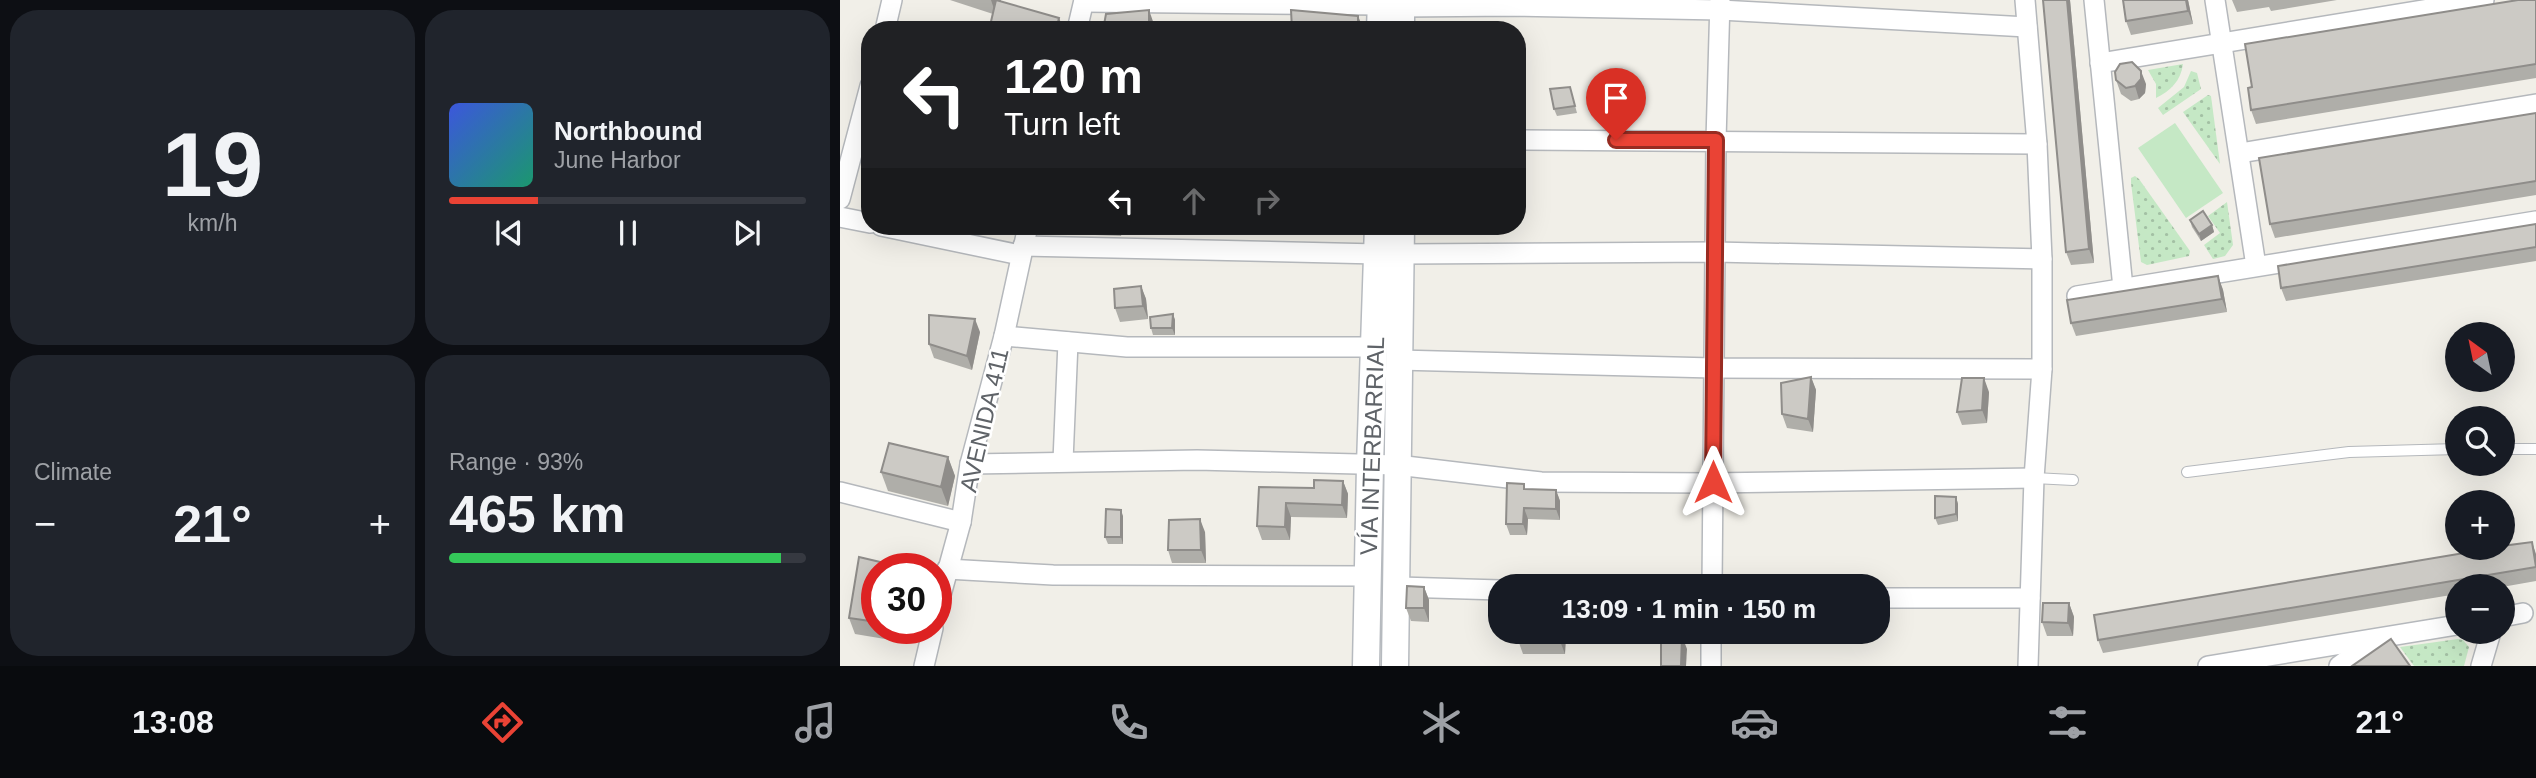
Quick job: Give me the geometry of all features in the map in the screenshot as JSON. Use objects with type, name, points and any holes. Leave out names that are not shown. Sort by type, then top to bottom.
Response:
[{"type":"main road","name":"VÍA INTERBARRIAL","points":[[1382,235],[1389,254],[1398,360],[1395,666]]},
{"type":"main road","name":"VÍA INTERBARRIAL","points":[[1366,666],[1374,348],[1389,254],[1397,235]]},
{"type":"street","points":[[887,21],[892,0]]},
{"type":"street","points":[[2025,0],[2037,145],[2042,259],[2042,369],[2034,478],[2028,666]]},
{"type":"street","points":[[2094,0],[2123,288]]},
{"type":"street","points":[[2215,0],[2256,266]]},
{"type":"street","points":[[2100,63],[2484,0]]},
{"type":"street","points":[[1079,21],[1084,1],[1391,12],[1720,5],[2027,27]]},
{"type":"street","points":[[1712,574],[1714,252],[1720,5]]},
{"type":"street","points":[[2240,153],[2536,104]]},
{"type":"street","points":[[840,199],[861,120]]},
{"type":"street","points":[[1526,140],[2037,145]]},
{"type":"street","points":[[840,217],[861,221]]},
{"type":"street","points":[[2077,296],[2536,221]]},
{"type":"street","points":[[934,235],[1021,250],[1389,254],[1714,252],[2042,259]]},
{"type":"street","name":"AVENIDA 411","points":[[952,553],[961,522],[970,464],[1004,336],[1025,235]]},
{"type":"street","points":[[1004,336],[1127,347],[1374,348]]},
{"type":"street","points":[[1063,461],[1069,342]]},
{"type":"street","points":[[1398,360],[1713,368],[2042,369]]},
{"type":"street","points":[[970,464],[1197,460],[1397,465],[1541,482],[2034,478]]},
{"type":"street","points":[[840,492],[961,522]]},
{"type":"street","points":[[952,569],[1053,575],[1368,576]]},
{"type":"street","points":[[1395,587],[1488,590]]},
{"type":"street","points":[[1890,598],[2030,598]]},
{"type":"street","points":[[2515,615],[2523,613]]},
{"type":"street","points":[[2208,666],[2445,627]]},
{"type":"street","points":[[2339,666],[2379,637]]},
{"type":"street","points":[[923,666],[929,644]]},
{"type":"street","points":[[1711,644],[1711,666]]},
{"type":"street","points":[[2481,666],[2487,644]]},
{"type":"lane","points":[[2187,472],[2348,452],[2445,449]]},
{"type":"lane","points":[[2515,449],[2536,449]]},
{"type":"lane","points":[[2034,478],[2073,480]]},
{"type":"green space","points":[[2183,64],[2174,85],[2156,98],[2156,84],[2148,70]]},
{"type":"green space","points":[[2191,71],[2197,73],[2201,89],[2163,115],[2158,108],[2184,87]]},
{"type":"green space","points":[[2208,95],[2211,96],[2220,164],[2183,112]]},
{"type":"green space","points":[[2175,123],[2223,193],[2186,218],[2138,148]]},
{"type":"green space","points":[[2135,176],[2190,251],[2189,256],[2147,265],[2141,262],[2131,183],[2131,178]]},
{"type":"green space","points":[[2227,202],[2233,245],[2225,256],[2213,259],[2204,245],[2220,233],[2208,216]]},
{"type":"green space","points":[[2445,641],[2445,644],[2466,644],[2469,647],[2464,666],[2414,666],[2400,647]]},
{"type":"building","points":[[996,0],[1059,18],[1058,21],[991,21]]},
{"type":"building","points":[[2043,0],[2067,0],[2089,249],[2066,252]]},
{"type":"building","points":[[2123,0],[2186,0],[2188,11],[2126,21]]},
{"type":"building","points":[[2518,0],[2536,0],[2536,64],[2251,110],[2248,88],[2252,87],[2245,44]]},
{"type":"building","points":[[1149,10],[1149,21],[1105,21],[1106,14]]},
{"type":"building","points":[[1291,10],[1358,16],[1358,21],[1292,21]]},
{"type":"building","points":[[2132,62],[2141,71],[2141,79],[2135,86],[2126,88],[2116,80],[2115,72],[2120,64]]},
{"type":"building","points":[[1570,87],[1575,106],[1554,109],[1550,89]]},
{"type":"building","points":[[2536,113],[2536,181],[2270,224],[2259,158]]},
{"type":"building","points":[[2203,211],[2212,225],[2199,234],[2190,220]]},
{"type":"building","points":[[2536,224],[2536,247],[2281,288],[2278,266]]},
{"type":"building","points":[[2218,276],[2222,299],[2071,323],[2067,300]]},
{"type":"building","points":[[1141,286],[1143,306],[1115,308],[1114,289]]},
{"type":"building","points":[[1173,314],[1172,328],[1151,328],[1150,317]]},
{"type":"building","points":[[929,315],[975,319],[967,356],[929,344]]},
{"type":"building","points":[[1811,377],[1808,419],[1782,414],[1781,383]]},
{"type":"building","points":[[1962,378],[1984,378],[1982,410],[1957,412]]},
{"type":"building","points":[[889,443],[948,457],[941,487],[881,472]]},
{"type":"building","points":[[1314,480],[1343,481],[1342,505],[1286,503],[1285,527],[1257,526],[1259,487],[1314,488]]},
{"type":"building","points":[[1507,483],[1524,484],[1524,489],[1556,490],[1556,509],[1524,508],[1523,524],[1506,524]]},
{"type":"building","points":[[1935,496],[1956,497],[1956,514],[1935,518]]},
{"type":"building","points":[[1106,509],[1121,510],[1121,537],[1105,537]]},
{"type":"building","points":[[1200,519],[1201,550],[1168,550],[1169,520]]},
{"type":"building","points":[[2532,542],[2536,567],[2494,574],[2445,574],[2445,582],[2098,640],[2094,615],[2445,556],[2445,560],[2515,560],[2515,544]]},
{"type":"building","points":[[859,557],[861,620],[849,618]]},
{"type":"building","points":[[1407,586],[1424,587],[1424,608],[1406,608]]},
{"type":"building","points":[[2043,603],[2069,603],[2068,623],[2042,622]]},
{"type":"building","points":[[2391,639],[2410,666],[2352,666]]},
{"type":"building","points":[[1661,644],[1682,644],[1681,666],[1661,666]]},
{"type":"route","points":[[1616,140],[1716,140],[1713,482]]}]
